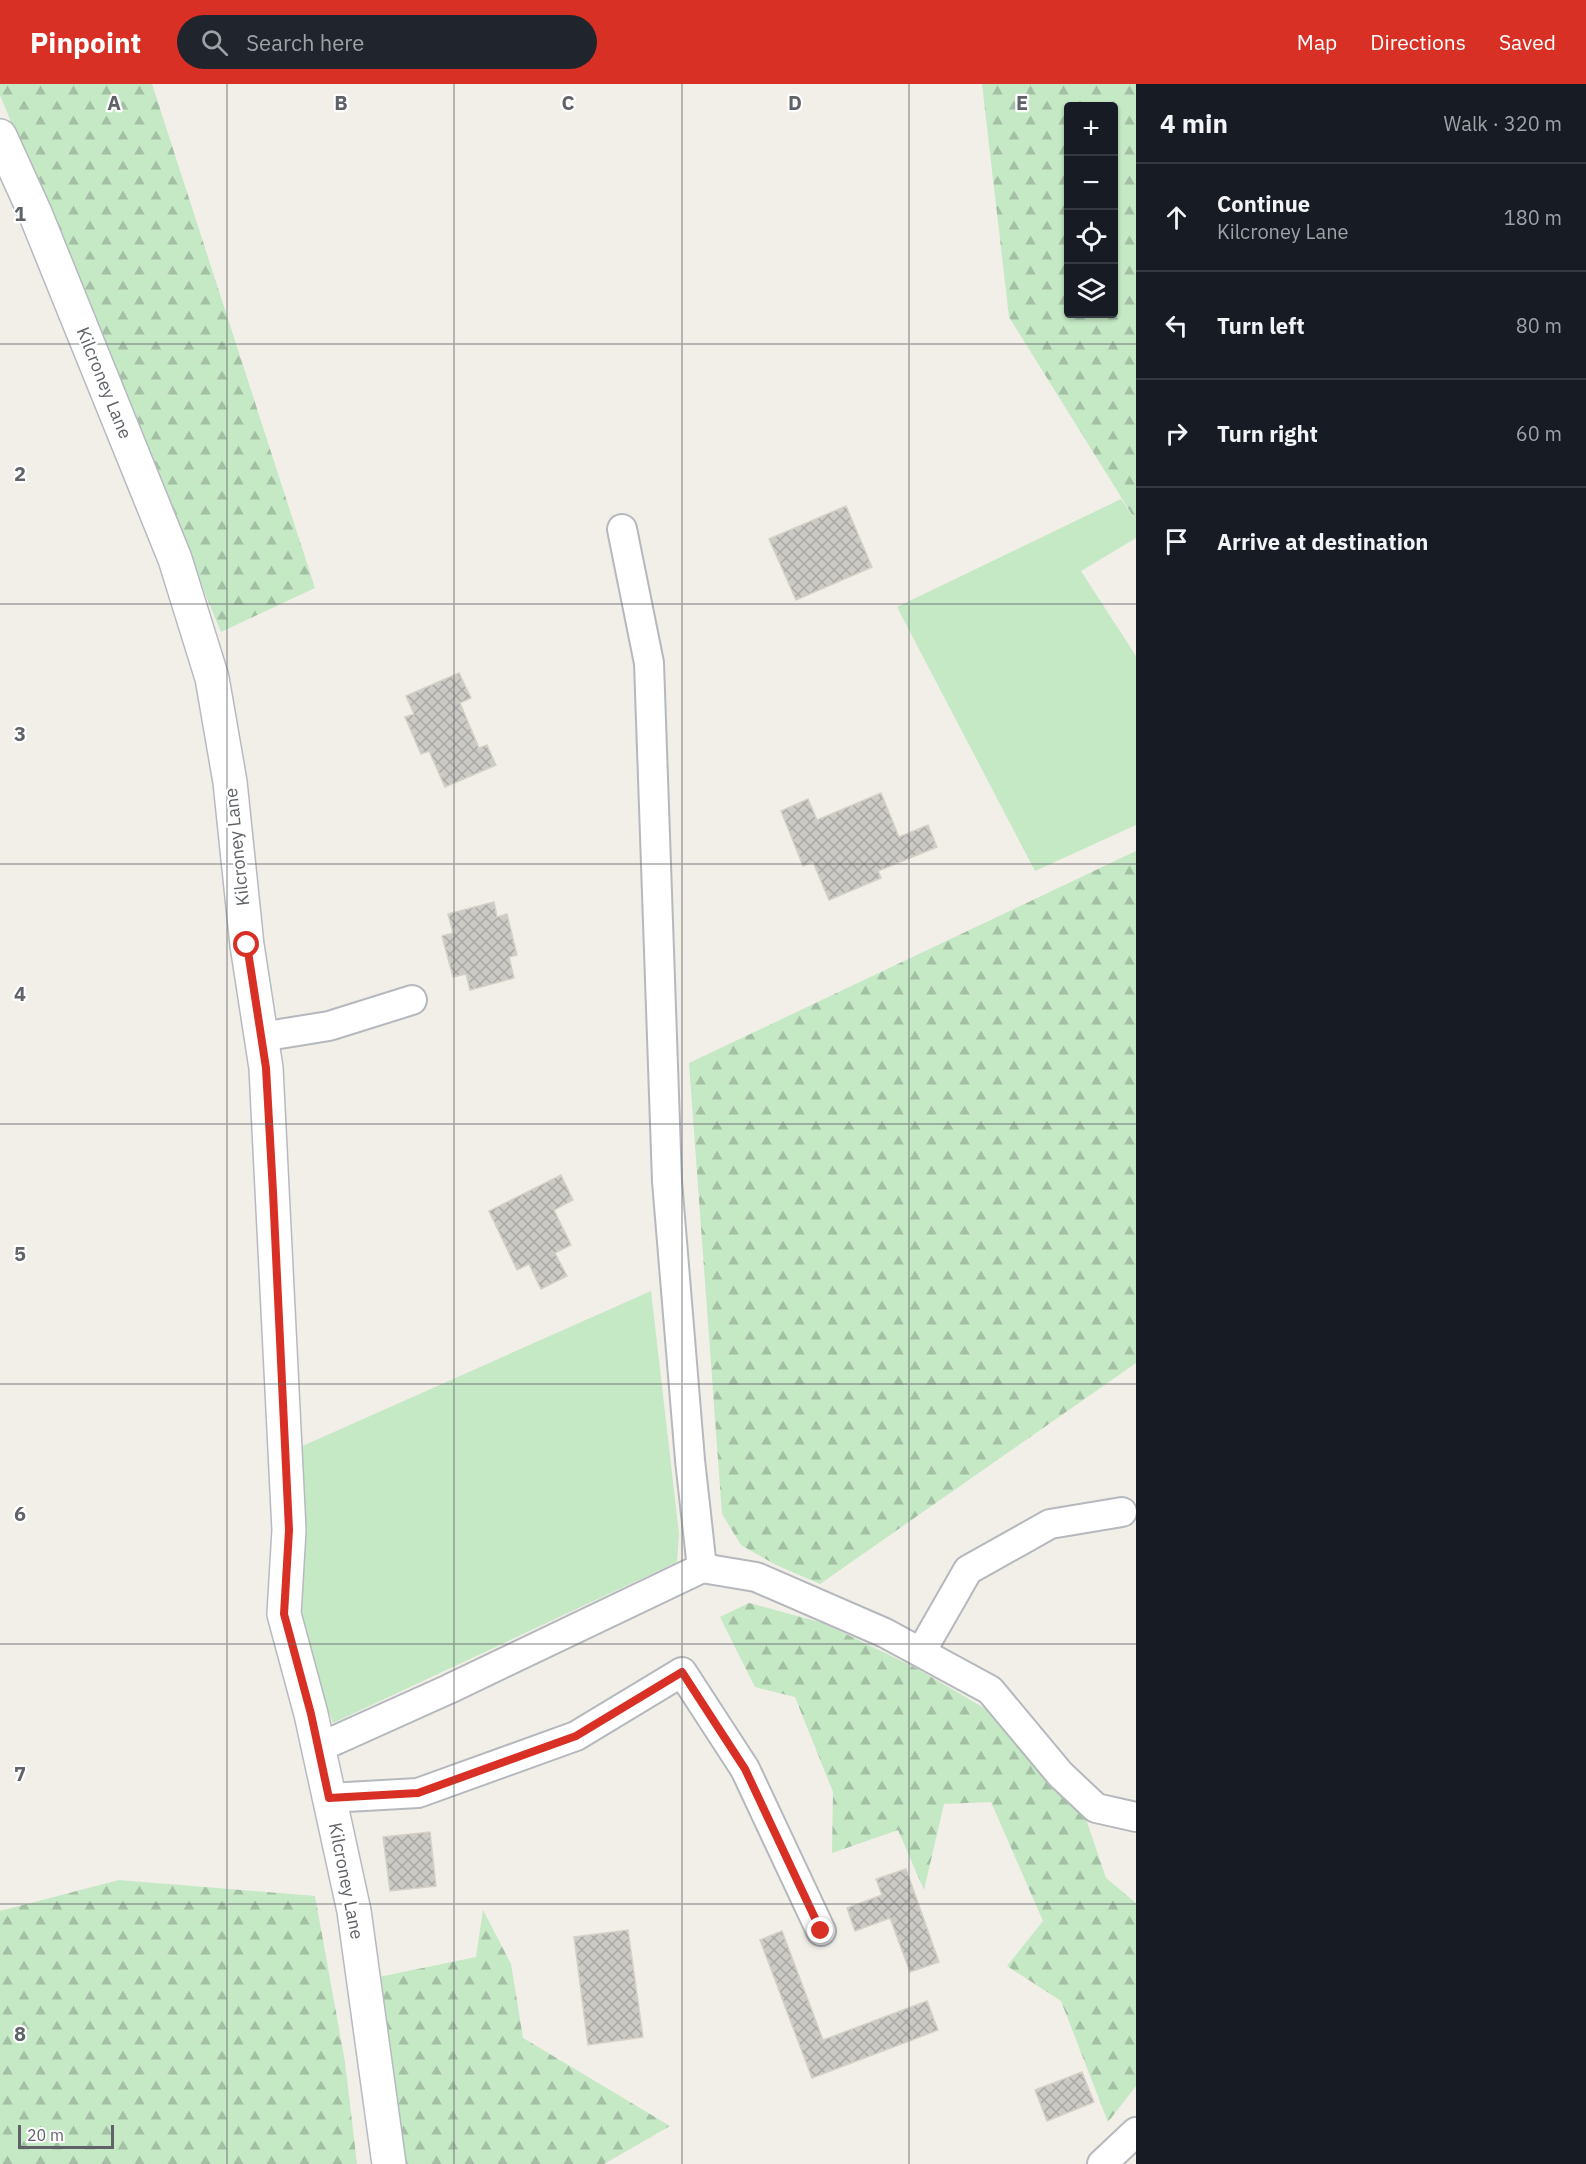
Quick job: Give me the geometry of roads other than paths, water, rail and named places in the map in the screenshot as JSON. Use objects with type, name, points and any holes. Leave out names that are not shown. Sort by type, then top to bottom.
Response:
[{"type":"street","name":"Kilcroney Lane","points":[[0,136],[39,224],[175,559],[212,678],[230,782],[247,945],[266,1068],[288,1519],[284,1614],[318,1748],[354,1911],[389,2164]]},
{"type":"street","points":[[622,529],[650,663],[667,1181],[690,1460],[702,1568]]},
{"type":"street","points":[[261,1037],[329,1026],[412,1000]]},
{"type":"street","points":[[921,1652],[968,1570],[1050,1524],[1122,1512]]},
{"type":"street","points":[[318,1748],[449,1689],[702,1568],[756,1577],[885,1633],[990,1689],[1060,1774],[1096,1808],[1136,1817]]},
{"type":"street","points":[[329,1798],[418,1793],[576,1736],[682,1672],[745,1769],[821,1931]]},
{"type":"street","points":[[1102,2164],[1136,2132]]}]
